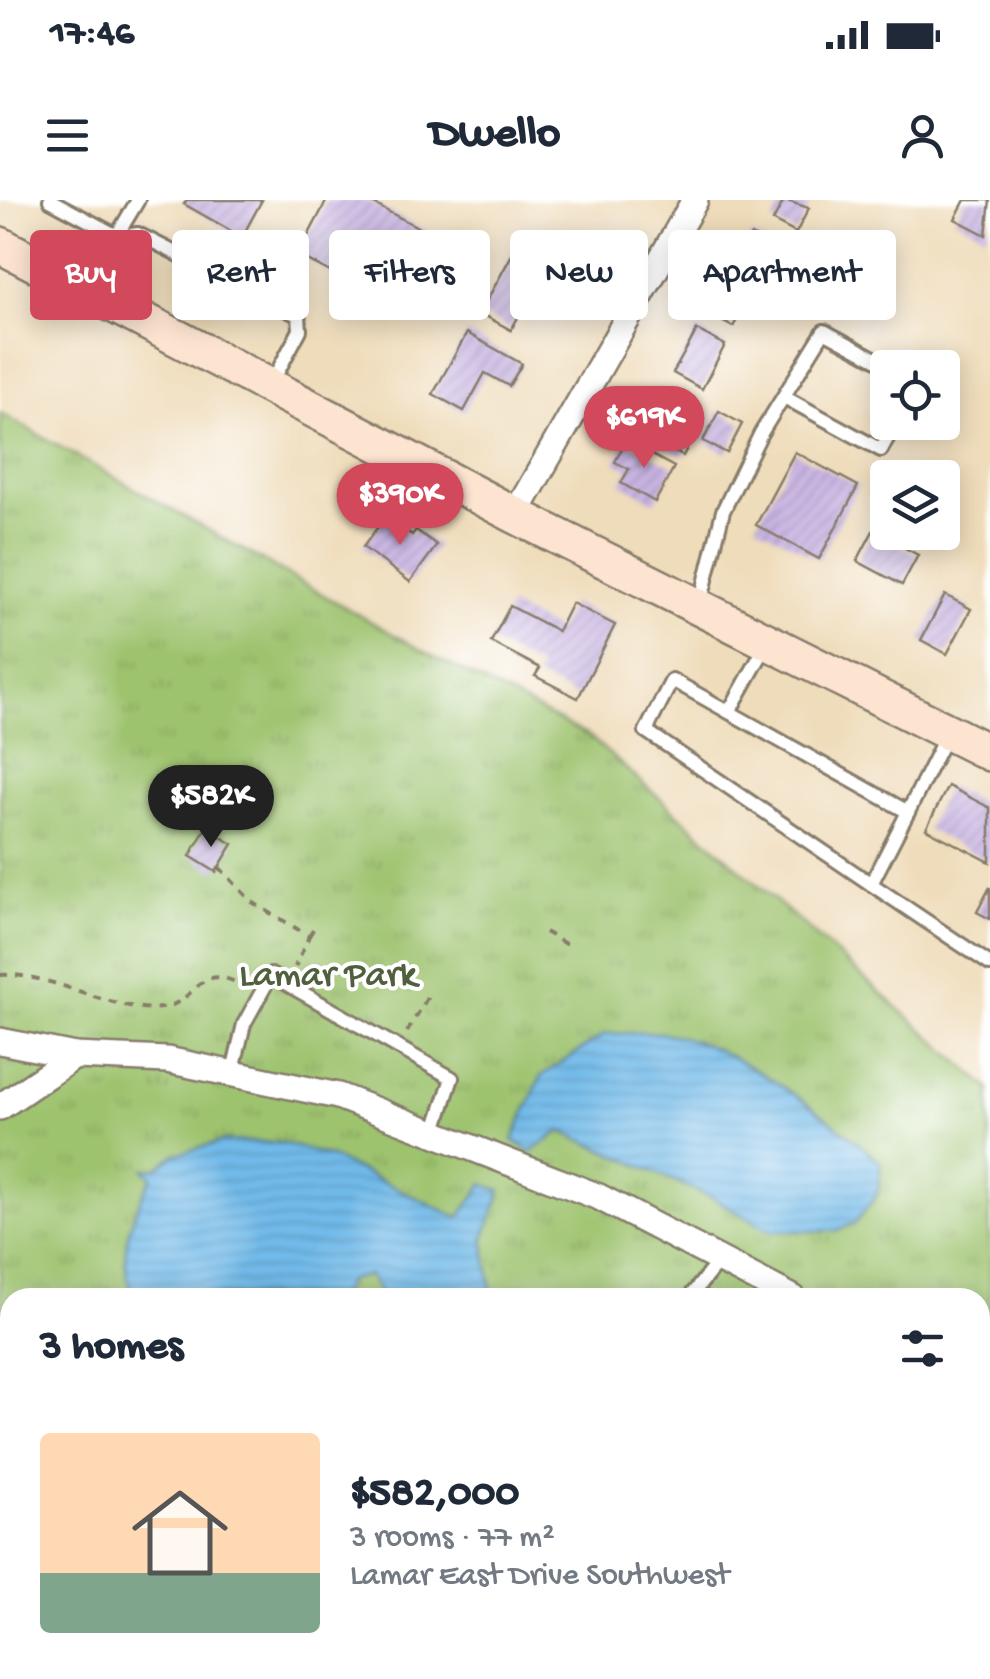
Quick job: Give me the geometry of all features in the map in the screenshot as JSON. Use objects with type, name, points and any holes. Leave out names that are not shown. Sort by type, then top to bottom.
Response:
[{"type":"main road","points":[[0,244],[30,260]]},
{"type":"main road","points":[[143,320],[515,514],[990,753]]},
{"type":"street","points":[[515,514],[696,200]]},
{"type":"street","points":[[0,1041],[75,1056],[167,1060],[338,1096],[599,1197],[773,1288]]},
{"type":"street","points":[[0,1107],[75,1056]]},
{"type":"lane","points":[[50,200],[106,230]]},
{"type":"lane","points":[[117,230],[138,200]]},
{"type":"lane","points":[[152,241],[299,316],[300,330],[270,386]]},
{"type":"lane","points":[[699,607],[724,510],[761,432],[824,331],[870,356]]},
{"type":"lane","points":[[784,397],[881,450],[886,440]]},
{"type":"lane","points":[[730,712],[768,642]]},
{"type":"lane","points":[[908,812],[672,680],[646,731],[990,964]]},
{"type":"lane","points":[[871,884],[948,732]]},
{"type":"lane","points":[[233,1071],[244,1024],[270,976],[452,1078],[434,1133]]},
{"type":"lane","points":[[697,1288],[718,1261]]},
{"type":"path","points":[[220,867],[252,902],[309,936]]},
{"type":"path","points":[[286,984],[315,926]]},
{"type":"path","points":[[545,932],[568,945]]},
{"type":"path","points":[[0,975],[40,980],[157,1008],[219,975],[260,995]]},
{"type":"path","points":[[398,1048],[430,993]]},
{"type":"green space","name":"Lamar Park","points":[[0,413],[423,651],[590,737],[990,1089],[990,1288],[0,1288]]},
{"type":"water","points":[[605,1034],[668,1034],[722,1052],[751,1068],[810,1105],[881,1163],[877,1195],[855,1223],[836,1231],[771,1231],[709,1196],[561,1131],[531,1152],[513,1140],[541,1076]]},
{"type":"water","points":[[225,1141],[283,1143],[331,1157],[459,1218],[483,1184],[501,1191],[484,1239],[491,1285],[377,1288],[369,1275],[349,1280],[344,1288],[131,1288],[126,1251],[132,1221],[152,1177],[144,1169],[157,1168],[176,1154]]},
{"type":"building","points":[[187,200],[262,200],[246,230],[230,230],[184,204]]},
{"type":"building","points":[[327,200],[366,200],[423,230],[329,230],[329,271],[309,261],[309,234]]},
{"type":"building","points":[[784,200],[809,208],[798,230],[773,221]]},
{"type":"building","points":[[965,200],[990,200],[986,235],[955,219]]},
{"type":"building","points":[[510,258],[510,320],[517,320],[511,330],[490,318],[490,295]]},
{"type":"building","points":[[697,330],[725,345],[702,389],[673,373]]},
{"type":"building","points":[[467,333],[522,364],[509,386],[485,373],[464,411],[433,394]]},
{"type":"building","points":[[662,391],[691,406],[682,423],[696,431],[683,456],[640,433]]},
{"type":"building","points":[[719,411],[742,424],[727,453],[703,441]]},
{"type":"building","points":[[626,441],[674,467],[655,502],[621,483],[629,469],[615,462]]},
{"type":"building","points":[[795,452],[858,486],[819,559],[756,525]]},
{"type":"building","points":[[386,516],[412,535],[416,530],[437,545],[410,582],[363,547]]},
{"type":"building","points":[[870,537],[870,550],[909,550],[918,555],[902,585],[857,561]]},
{"type":"building","points":[[945,595],[971,609],[947,654],[921,640]]},
{"type":"building","points":[[572,603],[615,625],[578,698],[535,676],[540,668],[491,642],[510,606],[558,631]]},
{"type":"building","points":[[948,786],[990,808],[990,862],[926,829]]},
{"type":"building","points":[[206,828],[233,844],[216,872],[190,856]]},
{"type":"building","points":[[990,887],[990,919],[977,912]]}]
